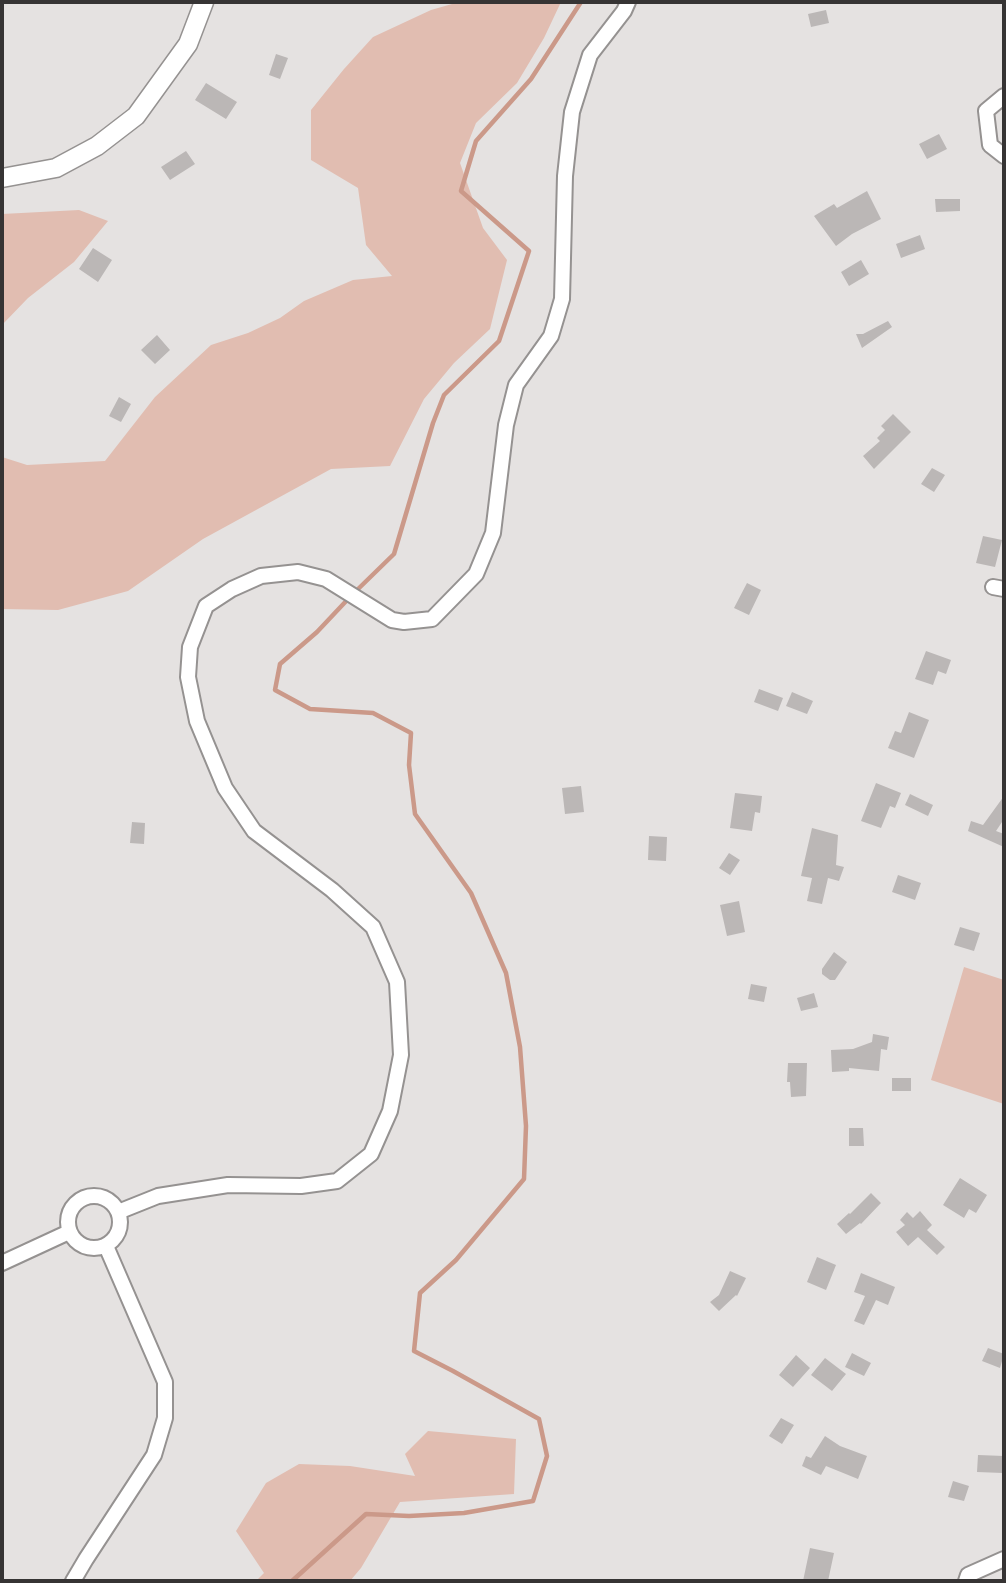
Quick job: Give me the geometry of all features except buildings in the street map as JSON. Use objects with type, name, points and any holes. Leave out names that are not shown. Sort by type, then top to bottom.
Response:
[{"type":"main road","points":[[2,178],[56,168],[97,146],[136,116],[188,44],[204,2]]},
{"type":"street","points":[[118,1212],[158,1196],[228,1185],[301,1186],[337,1181],[371,1154],[390,1111],[401,1055],[397,982],[373,927],[332,890],[254,831],[225,788],[197,721],[188,677],[190,647],[206,606],[232,589],[261,576],[298,572],[326,579],[392,620],[404,622],[432,619],[476,574],[494,533],[506,425],[516,385],[551,336],[562,299],[565,176],[572,112],[590,55],[628,2]]},
{"type":"street","points":[[1004,96],[986,111],[990,145],[1004,156]]},
{"type":"street","points":[[98,1196],[114,1204],[118,1212],[120,1229],[106,1246],[85,1248],[69,1232],[69,1212],[81,1199],[98,1196]]},
{"type":"street","points":[[2,1263],[69,1232]]},
{"type":"street","points":[[73,1581],[154,1455],[164,1418],[164,1382],[106,1246]]},
{"type":"street","points":[[966,1581],[968,1576],[1004,1559]]},
{"type":"shaded area","points":[[459,2],[561,2],[544,38],[517,83],[476,123],[460,163],[483,228],[507,260],[490,329],[454,363],[424,399],[390,466],[331,469],[203,539],[128,591],[58,610],[2,609],[2,457],[27,465],[105,461],[155,397],[211,345],[248,333],[280,318],[304,301],[353,280],[392,276],[366,245],[358,188],[311,160],[311,110],[373,37],[431,10]]},
{"type":"shaded area","points":[[79,210],[108,221],[74,262],[28,298],[2,325],[2,214]]},
{"type":"shaded area","points":[[964,967],[1004,980],[1004,1104],[931,1080]]},
{"type":"shaded area","points":[[428,1431],[516,1439],[514,1494],[400,1502],[361,1568],[350,1581],[256,1581],[264,1573],[236,1531],[266,1483],[299,1464],[350,1466],[415,1476],[405,1454]]},
{"type":"waterway","points":[[355,592],[394,554],[444,395],[499,341],[529,251],[461,191],[476,141],[531,79],[581,2]]},
{"type":"waterway","points":[[292,1581],[366,1514],[409,1516],[464,1513],[533,1501],[547,1456],[539,1419],[414,1351],[420,1293],[456,1260],[524,1179],[526,1126],[520,1047],[506,973],[471,893],[415,814],[409,765],[411,733],[373,713],[310,709],[275,690],[280,664],[317,632],[349,598]]}]
